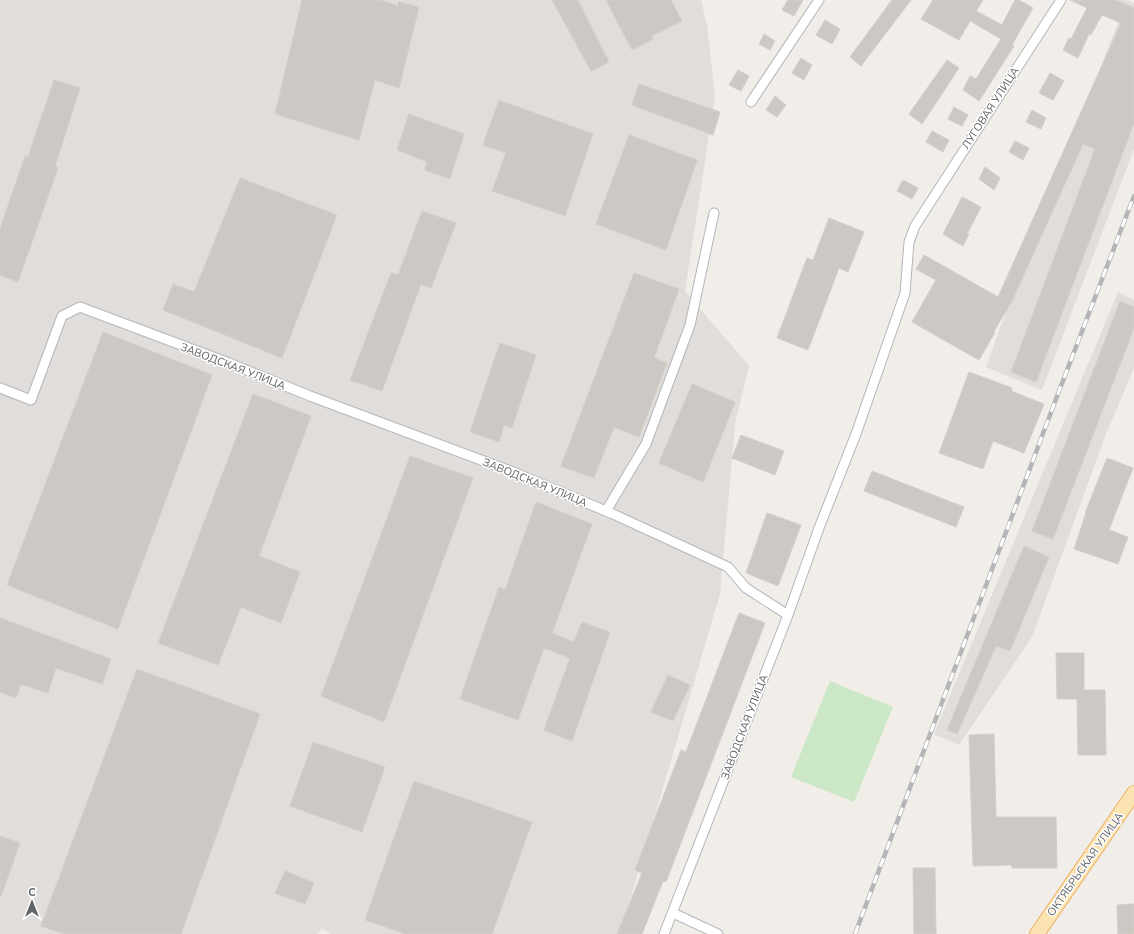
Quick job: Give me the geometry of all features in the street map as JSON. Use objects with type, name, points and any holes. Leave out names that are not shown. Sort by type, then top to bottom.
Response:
[{"type":"main road","name":"ОКТЯБРЬСКАЯ УЛИЦА","points":[[1037,934],[1134,793]]},
{"type":"street","points":[[751,102],[819,0]]},
{"type":"street","name":"ЛУГОВАЯ УЛИЦА","points":[[788,615],[819,528],[856,434],[905,293],[909,242],[915,226],[1061,0]]},
{"type":"street","points":[[606,511],[646,444],[688,332],[714,213]]},
{"type":"street","name":"ЗАВОДСКАЯ УЛИЦА","points":[[0,388],[31,400],[62,316],[80,307],[229,363],[310,396],[513,472],[606,511],[728,567],[746,588],[788,615],[664,934]]},
{"type":"street","points":[[673,913],[718,934]]},
{"type":"shaded area","points":[[0,0],[701,0],[707,26],[715,96],[685,291],[749,366],[735,424],[720,594],[620,934],[331,934],[322,928],[317,934],[0,934]]},
{"type":"shaded area","points":[[1081,0],[1126,0],[1134,3],[1134,149],[1042,390],[986,367],[1010,300],[1119,20]]},
{"type":"shaded area","points":[[1118,292],[1134,300],[1134,368],[1106,434],[1032,637],[959,745],[934,734]]},
{"type":"green space","points":[[830,681],[893,707],[854,802],[791,777]]},
{"type":"building","points":[[302,0],[380,0],[398,6],[399,2],[419,7],[399,88],[375,80],[359,140],[275,114]]},
{"type":"building","points":[[552,0],[578,0],[609,62],[591,71]]},
{"type":"building","points":[[606,0],[671,0],[682,21],[652,36],[653,39],[632,50]]},
{"type":"building","points":[[788,0],[803,0],[794,16],[782,10]]},
{"type":"building","points":[[892,0],[911,0],[861,66],[850,57]]},
{"type":"building","points":[[933,0],[983,0],[976,11],[1002,25],[1015,0],[1019,0],[1033,8],[1012,45],[1014,46],[979,101],[963,90],[970,76],[976,79],[1001,39],[970,21],[959,40],[921,19]]},
{"type":"building","points":[[1070,0],[1115,0],[1134,8],[1134,123],[1036,382],[1011,372],[1095,149],[1083,144],[1012,301],[979,360],[912,322],[936,280],[916,269],[924,255],[998,297],[1121,23],[1102,15],[1091,35],[1089,34],[1078,58],[1063,50],[1069,38],[1071,39],[1087,8]]},
{"type":"building","points":[[825,20],[840,29],[832,44],[816,35]]},
{"type":"building","points":[[764,34],[775,41],[770,50],[759,44]]},
{"type":"building","points":[[801,58],[812,65],[804,80],[792,73]]},
{"type":"building","points":[[947,60],[959,68],[922,124],[909,114]]},
{"type":"building","points":[[738,70],[749,76],[741,91],[729,85]]},
{"type":"building","points":[[1050,73],[1064,81],[1053,100],[1039,93]]},
{"type":"building","points":[[54,80],[80,88],[55,166],[58,168],[18,282],[0,275],[0,229],[25,156],[28,157]]},
{"type":"building","points":[[639,84],[720,112],[713,135],[632,105]]},
{"type":"building","points":[[775,96],[786,105],[777,117],[766,110]]},
{"type":"building","points":[[499,100],[593,134],[565,216],[492,191],[506,153],[483,145]]},
{"type":"building","points":[[954,107],[968,115],[962,126],[948,119]]},
{"type":"building","points":[[1032,110],[1046,118],[1041,129],[1026,122]]},
{"type":"building","points":[[409,114],[464,134],[450,179],[425,170],[427,162],[397,150]]},
{"type":"building","points":[[932,131],[949,140],[943,152],[926,142]]},
{"type":"building","points":[[629,135],[697,160],[666,250],[596,224]]},
{"type":"building","points":[[1015,141],[1029,148],[1023,160],[1009,152]]},
{"type":"building","points":[[985,167],[1000,178],[994,190],[979,179]]},
{"type":"building","points":[[240,178],[337,215],[282,358],[163,310],[173,284],[194,292]]},
{"type":"building","points":[[903,180],[918,188],[912,199],[897,191]]},
{"type":"building","points":[[962,197],[981,207],[967,234],[969,234],[963,246],[943,234]]},
{"type":"building","points":[[422,211],[456,223],[431,288],[421,284],[382,391],[350,380],[391,273],[398,275]]},
{"type":"building","points":[[829,218],[864,232],[848,272],[839,268],[808,350],[777,338],[807,258],[813,260]]},
{"type":"building","points":[[634,273],[679,289],[654,358],[667,363],[639,437],[614,427],[594,478],[561,466]]},
{"type":"building","points":[[1120,301],[1134,307],[1134,328],[1053,539],[1032,531]]},
{"type":"building","points":[[103,332],[212,375],[118,629],[7,585]]},
{"type":"building","points":[[500,343],[536,355],[512,428],[504,425],[499,442],[470,432]]},
{"type":"building","points":[[969,372],[1012,388],[1011,391],[1044,404],[1024,453],[993,441],[983,469],[939,453]]},
{"type":"building","points":[[692,384],[735,402],[703,482],[659,463]]},
{"type":"building","points":[[253,394],[311,416],[259,556],[300,572],[281,623],[241,607],[218,665],[158,643]]},
{"type":"building","points":[[741,435],[784,451],[775,475],[732,458]]},
{"type":"building","points":[[410,456],[473,478],[384,722],[321,696]]},
{"type":"building","points":[[1107,458],[1133,468],[1109,530],[1128,537],[1118,564],[1074,549],[1085,513]]},
{"type":"building","points":[[872,471],[964,507],[956,527],[864,491]]},
{"type":"building","points":[[536,502],[592,524],[552,633],[574,642],[582,622],[610,632],[572,741],[544,730],[570,658],[544,648],[518,720],[460,699],[499,587],[505,590]]},
{"type":"building","points":[[767,513],[801,525],[778,586],[746,573]]},
{"type":"building","points":[[1024,546],[1049,557],[1010,651],[996,646],[957,734],[947,730]]},
{"type":"building","points":[[739,613],[765,623],[666,882],[663,881],[642,934],[617,934],[642,873],[635,870],[681,750],[686,752]]},
{"type":"building","points":[[0,618],[111,659],[102,684],[56,668],[48,693],[21,684],[16,698],[0,692]]},
{"type":"building","points":[[1056,653],[1084,653],[1084,690],[1105,690],[1106,755],[1078,755],[1077,699],[1057,699]]},
{"type":"building","points":[[137,669],[260,714],[181,934],[64,934],[41,926]]},
{"type":"building","points":[[668,675],[690,685],[673,721],[651,712]]},
{"type":"building","points":[[994,734],[996,817],[1056,817],[1057,868],[1012,868],[1011,865],[973,866],[969,735]]},
{"type":"building","points":[[313,742],[385,767],[362,832],[290,806]]},
{"type":"building","points":[[414,781],[532,822],[492,934],[406,934],[365,920]]},
{"type":"building","points":[[0,836],[20,843],[1,896],[0,896]]},
{"type":"building","points":[[913,868],[935,868],[936,934],[914,934]]},
{"type":"building","points":[[285,871],[314,883],[305,904],[275,893]]},
{"type":"building","points":[[1134,904],[1134,934],[1118,934],[1117,905]]},
{"type":"railway","points":[[855,934],[1134,196]]}]
